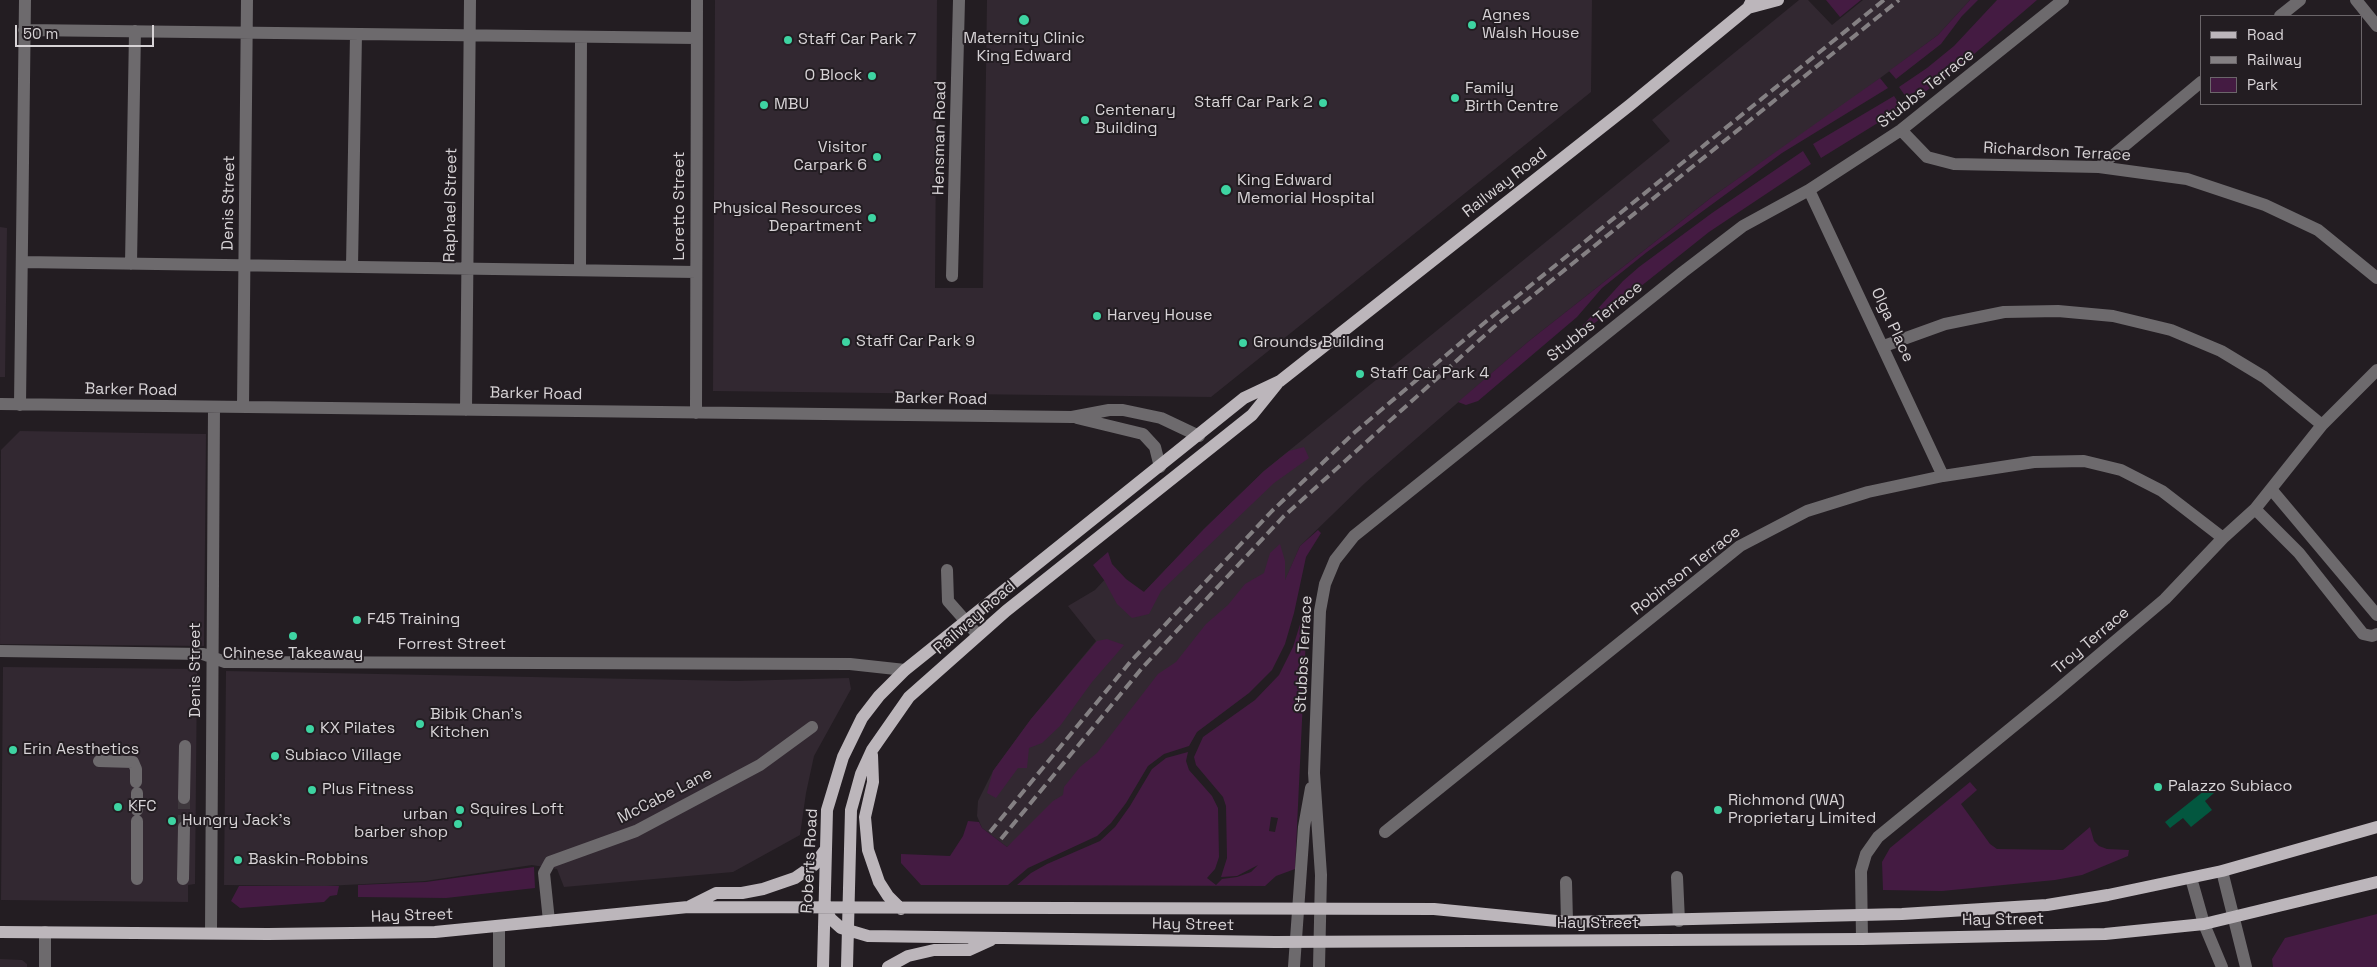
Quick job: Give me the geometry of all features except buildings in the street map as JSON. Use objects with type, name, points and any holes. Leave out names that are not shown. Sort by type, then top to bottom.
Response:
[{"type":"main road","name":"Railway Road","points":[[847,967],[851,810],[861,774],[872,750],[909,696],[1006,611],[1252,415],[1280,381],[1614,117],[1750,4],[1778,0]]},
{"type":"main road","name":"Railway Road","points":[[983,608],[1244,398],[1280,381]]},
{"type":"main road","name":"Roberts Road","points":[[823,967],[827,810],[843,757],[862,718],[880,696],[905,670],[983,608]]},
{"type":"main road","points":[[872,750],[873,782],[865,817],[868,850],[880,882],[888,896],[901,909]]},
{"type":"main road","name":"Hay Street","points":[[0,932],[383,934],[499,927],[688,908],[1434,909],[1567,922],[1861,916],[2047,905],[2108,896],[2222,870],[2377,826]]},
{"type":"main road","points":[[688,908],[716,893],[749,892],[795,878],[814,865],[825,849]]},
{"type":"main road","name":"Hay Street","points":[[824,908],[834,923],[848,931],[868,936],[1295,942],[1862,939],[2105,934],[2204,924],[2377,882]]},
{"type":"main road","points":[[888,967],[908,956],[934,950],[969,950],[993,939]]},
{"type":"street","points":[[20,405],[25,0]]},
{"type":"street","name":"Denis Street","points":[[243,407],[247,0]]},
{"type":"street","name":"Raphael Street","points":[[466,410],[470,0]]},
{"type":"street","name":"Loretto Street","points":[[696,413],[697,0]]},
{"type":"street","name":"Hensman Road","points":[[952,276],[959,0]]},
{"type":"street","name":"Stubbs Terrace","points":[[1294,967],[1304,827],[1314,773],[1324,584],[1335,560],[1354,536],[1743,226],[1809,190],[1901,130],[2063,0]]},
{"type":"street","points":[[2281,15],[2300,0]]},
{"type":"street","points":[[2356,0],[2377,26]]},
{"type":"street","points":[[24,30],[470,37],[696,38]]},
{"type":"street","points":[[130,264],[135,31]]},
{"type":"street","points":[[352,267],[356,34]]},
{"type":"street","points":[[580,270],[581,38]]},
{"type":"street","points":[[2099,167],[2200,83]]},
{"type":"street","name":"Richardson Terrace","points":[[1901,130],[1927,157],[1954,164],[2099,167],[2187,178],[2265,205],[2318,230],[2377,278]]},
{"type":"street","name":"Olga Place","points":[[1809,190],[1884,346],[1943,476]]},
{"type":"street","points":[[22,262],[696,272]]},
{"type":"street","points":[[1884,346],[1945,324],[2004,312],[2058,311],[2112,316],[2171,330],[2221,351],[2264,377],[2304,408],[2322,425]]},
{"type":"street","name":"Troy Terrace","points":[[1862,939],[1861,871],[1866,854],[1878,837],[2054,694],[2165,599],[2223,538],[2255,509],[2322,425],[2377,370]]},
{"type":"street","name":"Barker Road","points":[[0,404],[1072,417],[1109,410],[1139,412],[1161,418],[1199,436]]},
{"type":"street","name":"Denis Street","points":[[211,933],[214,407]]},
{"type":"street","name":"Barker Road","points":[[1072,417],[1143,434],[1155,447],[1160,467]]},
{"type":"street","name":"Robinson Terrace","points":[[1385,832],[1740,546],[1807,511],[1868,492],[1943,476],[2034,462],[2084,461],[2121,470],[2162,491],[2223,538]]},
{"type":"street","points":[[2271,489],[2377,615]]},
{"type":"street","points":[[2255,509],[2299,553],[2363,634],[2372,636],[2377,634]]},
{"type":"street","points":[[948,570],[948,601],[978,635]]},
{"type":"street","name":"Forrest Street","points":[[0,651],[202,654],[225,662],[840,664],[905,670]]},
{"type":"street","name":"McCabe Lane","points":[[549,921],[544,873],[550,862],[636,831],[760,765],[812,727]]},
{"type":"street","points":[[184,798],[185,746]]},
{"type":"street","points":[[99,761],[133,762],[136,769],[137,878]]},
{"type":"street","name":"Stubbs Terrace","points":[[1314,773],[1320,836],[1321,941],[1319,967]]},
{"type":"street","points":[[183,878],[184,827]]},
{"type":"street","points":[[2222,870],[2246,967]]},
{"type":"street","points":[[1677,877],[1679,921]]},
{"type":"street","points":[[2191,878],[2204,924],[2222,967]]},
{"type":"street","points":[[1566,882],[1567,922]]},
{"type":"street","points":[[499,927],[499,967]]},
{"type":"street","points":[[45,932],[45,967]]},
{"type":"shaded area","name":"King Edward Memorial Hospital","points":[[715,0],[937,0],[935,288],[983,288],[987,0],[1592,0],[1591,92],[1211,397],[713,391]]},
{"type":"shaded area","points":[[1799,0],[1808,0],[1832,25],[1863,0],[1970,0],[1938,35],[1848,102],[1712,197],[1529,341],[1365,483],[1300,546],[1285,581],[1158,722],[1007,847],[982,828],[977,816],[978,801],[993,771],[1031,719],[1096,641],[1068,606],[1095,590],[1109,575],[1144,592],[1204,529],[1264,471],[1670,141],[1652,120]]},
{"type":"shaded area","points":[[0,227],[7,228],[5,377],[0,377]]},
{"type":"shaded area","points":[[20,431],[206,434],[204,646],[0,644],[1,450]]},
{"type":"shaded area","points":[[3,667],[197,669],[195,884],[188,885],[188,902],[1,900]]},
{"type":"shaded area","points":[[226,671],[737,681],[849,678],[851,689],[814,756],[800,835],[733,872],[564,887],[557,869],[532,865],[425,881],[325,886],[224,885]]},
{"type":"shaded area","points":[[2209,787],[2214,793],[2205,801],[2212,810],[2191,827],[2183,818],[2170,828],[2165,822]]},
{"type":"shaded area","points":[[0,959],[22,960],[27,964],[27,967],[0,967]]},
{"type":"green space","points":[[1826,0],[1861,0],[1840,17]]},
{"type":"green space","points":[[1970,0],[1978,0],[1962,16],[1941,44],[1896,79],[1889,71],[1938,35]]},
{"type":"green space","points":[[1997,0],[2037,0],[1966,61],[1925,92],[1917,91],[1906,97],[1899,87],[1927,68],[1954,46]]},
{"type":"green space","points":[[1880,78],[1888,88],[1782,153],[1647,252],[1602,288],[1577,317],[1478,401],[1466,405],[1458,402],[1529,341],[1712,197]]},
{"type":"green space","points":[[1894,96],[1902,108],[1821,158],[1813,144]]},
{"type":"green space","points":[[1803,151],[1811,164],[1709,232],[1586,330],[1583,325],[1623,281],[1639,267],[1712,213]]},
{"type":"green space","points":[[1304,447],[1309,458],[1274,483],[1161,591],[1149,614],[1132,618],[1117,604],[1104,580],[1093,565],[1108,552],[1112,564],[1126,579],[1144,592],[1204,529],[1264,471],[1289,451]]},
{"type":"green space","points":[[1318,530],[1321,533],[1306,557],[1285,644],[1272,670],[1249,693],[1197,732],[1189,746],[1164,754],[1148,766],[1126,803],[1111,823],[1097,836],[1028,868],[1008,885],[921,885],[901,863],[901,854],[950,856],[963,836],[968,821],[979,822],[982,828],[1007,847],[1053,801],[1063,795],[1064,787],[1080,767],[1097,753],[1158,674],[1176,662],[1206,624],[1228,605],[1245,584],[1264,573],[1270,553],[1280,544],[1285,561],[1285,580],[1300,546]]},
{"type":"green space","points":[[1307,615],[1295,869],[1276,876],[1265,886],[1017,885],[1031,873],[1047,864],[1100,841],[1115,827],[1152,769],[1166,758],[1188,752],[1186,761],[1189,770],[1212,796],[1218,808],[1219,857],[1215,869],[1207,878],[1216,885],[1222,879],[1237,877],[1251,872],[1258,865],[1237,876],[1221,877],[1227,858],[1226,806],[1223,797],[1196,765],[1194,757],[1203,737],[1255,700],[1279,675],[1293,647],[1302,618]],"holes":[[[1271,817],[1278,818],[1275,832],[1269,831]]]},
{"type":"green space","points":[[1107,639],[1124,645],[1092,682],[1060,726],[1042,743],[1029,748],[1027,768],[1018,768],[996,798],[987,793],[993,771],[1031,719],[1097,641]]},
{"type":"green space","points":[[1970,782],[1977,790],[1961,804],[1990,844],[1997,849],[2063,850],[2090,827],[2094,841],[2099,846],[2107,849],[2129,850],[2128,856],[2082,875],[2055,880],[1942,891],[1883,890],[1882,862],[1890,848]]},
{"type":"green space","points":[[534,867],[535,888],[446,898],[358,897],[358,885],[426,882]]},
{"type":"green space","points":[[239,886],[339,886],[337,895],[330,896],[324,902],[240,908],[231,901]]},
{"type":"green space","points":[[2377,914],[2377,967],[2273,967],[2272,959],[2285,938]]},
{"type":"tunnel","points":[[184,798],[184,827]]},
{"type":"railway","points":[[990,832],[1131,661],[1272,511],[1355,432],[1489,319],[1884,0]]},
{"type":"railway","points":[[1001,839],[1143,667],[1283,517],[1494,327],[1899,0]]},
{"type":"place","name":"Maternity Clinic King Edward","points":[[1024,20]]},
{"type":"place","name":"Agnes Walsh House","points":[[1472,25]]},
{"type":"place","name":"Staff Car Park 7","points":[[788,40]]},
{"type":"place","name":"O Block","points":[[872,76]]},
{"type":"place","name":"Family Birth Centre","points":[[1455,98]]},
{"type":"place","name":"Staff Car Park 2","points":[[1323,103]]},
{"type":"place","name":"MBU","points":[[764,105]]},
{"type":"place","name":"Centenary Building","points":[[1085,120]]},
{"type":"place","name":"Visitor Carpark 6","points":[[877,157]]},
{"type":"place","name":"King Edward Memorial Hospital","points":[[1226,190]]},
{"type":"place","name":"Physical Resources Department","points":[[872,218]]},
{"type":"place","name":"Harvey House","points":[[1097,316]]},
{"type":"place","name":"Staff Car Park 9","points":[[846,342]]},
{"type":"place","name":"Grounds Building","points":[[1243,343]]},
{"type":"place","name":"Staff Car Park 4","points":[[1360,374]]},
{"type":"place","name":"F45 Training","points":[[357,620]]},
{"type":"place","name":"Chinese Takeaway","points":[[293,636]]},
{"type":"place","name":"Bibik Chan's Kitchen","points":[[420,724]]},
{"type":"place","name":"KX Pilates","points":[[310,729]]},
{"type":"place","name":"Erin Aesthetics","points":[[13,750]]},
{"type":"place","name":"Subiaco Village","points":[[275,756]]},
{"type":"place","name":"Palazzo Subiaco","points":[[2158,787]]},
{"type":"place","name":"Plus Fitness","points":[[312,790]]},
{"type":"place","name":"KFC","points":[[118,807]]},
{"type":"place","name":"Squires Loft","points":[[460,810]]},
{"type":"place","name":"Richmond (WA) Proprietary Limited","points":[[1718,810]]},
{"type":"place","name":"Hungry Jack's","points":[[172,821]]},
{"type":"place","name":"urban barber shop","points":[[458,824]]},
{"type":"place","name":"Baskin-Robbins","points":[[238,860]]}]
